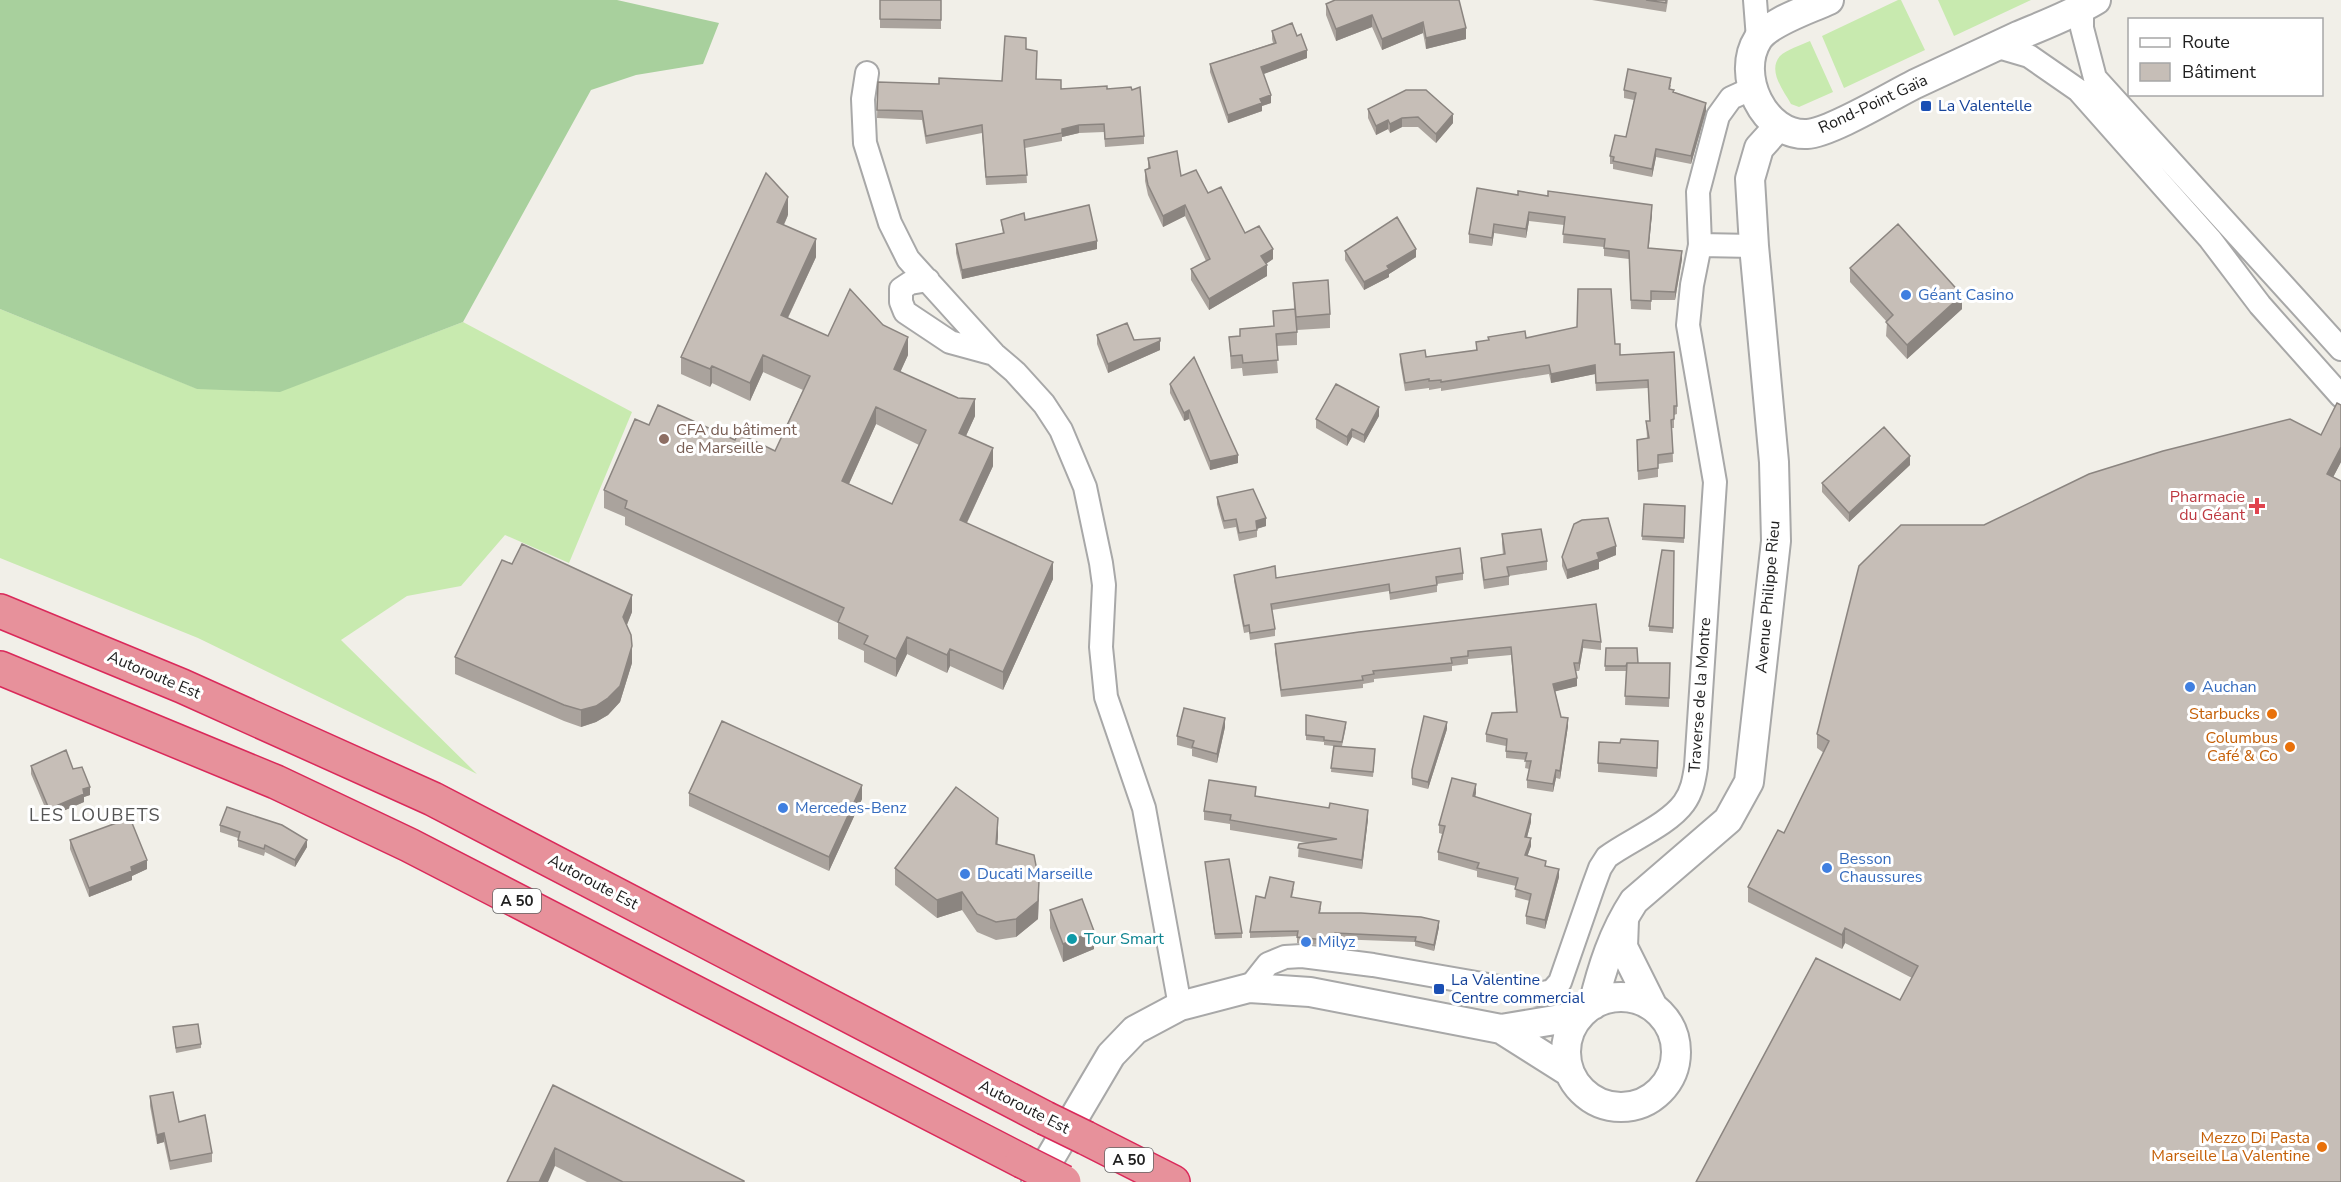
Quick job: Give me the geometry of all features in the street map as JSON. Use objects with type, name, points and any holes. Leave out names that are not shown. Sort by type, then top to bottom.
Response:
[{"type":"highway","name":"Autoroute Est","points":[[0,611],[182,686],[433,799],[1045,1118],[1173,1182]]},
{"type":"highway","name":"A 50","points":[[0,668],[276,782],[398,840],[1029,1171],[1064,1182]]},
{"type":"street","points":[[1755,0],[1758,39],[1752,57],[1750,74],[1760,107],[1778,127]]},
{"type":"street","points":[[1758,39],[1810,2]]},
{"type":"street","points":[[2089,4],[2082,28],[2095,78],[2341,349]]},
{"type":"street","name":"Rond-Point Gaïa","points":[[1778,127],[1809,134],[1834,125],[1995,46],[2089,4]]},
{"type":"street","points":[[1995,46],[2029,56],[2078,90],[2210,239],[2260,306],[2341,396]]},
{"type":"street","points":[[867,72],[862,118],[865,143],[890,223],[908,259],[994,354],[1015,372],[1044,404],[1061,430],[1084,487],[1104,585],[1101,647],[1106,697],[1144,808],[1180,1006]]},
{"type":"street","name":"Traverse de la Montre","points":[[1248,988],[1268,964],[1285,957],[1302,956],[1392,968],[1539,994],[1552,991],[1560,982],[1593,886],[1604,862],[1620,848],[1672,815],[1684,803],[1692,788],[1696,767],[1715,482],[1689,325],[1692,285],[1700,245],[1698,192],[1718,116],[1731,98],[1754,88]]},
{"type":"street","name":"Avenue Philippe Rieu","points":[[1586,1010],[1624,916],[1634,901],[1728,820],[1749,782],[1776,541],[1774,462],[1750,179],[1758,148],[1778,127]]},
{"type":"street","points":[[1700,245],[1754,246]]},
{"type":"street","points":[[928,280],[910,283],[902,289],[900,302],[905,312],[950,342],[994,354]]},
{"type":"street","points":[[1624,916],[1623,947],[1653,1007]]},
{"type":"street","points":[[1029,1171],[1111,1055],[1135,1030],[1180,1006],[1248,988],[1310,992],[1501,1029],[1569,1072]]},
{"type":"street","points":[[1501,1029],[1586,1010],[1607,998],[1623,997],[1639,1000],[1653,1007],[1667,1020],[1675,1037],[1677,1056],[1673,1075],[1662,1090],[1647,1102],[1629,1108],[1611,1107],[1593,1100],[1578,1088],[1569,1072],[1565,1052],[1569,1033],[1586,1010]]},
{"type":"green space","points":[[0,0],[617,0],[719,23],[703,64],[636,75],[591,90],[463,322],[280,392],[197,389],[0,309]]},
{"type":"green space","points":[[1901,0],[1925,50],[1844,88],[1822,36]]},
{"type":"green space","points":[[1938,0],[2031,0],[1954,36]]},
{"type":"green space","points":[[1810,41],[1833,92],[1799,107],[1791,104],[1778,81],[1776,62],[1783,54]]},
{"type":"green space","points":[[0,309],[198,389],[294,386],[463,322],[632,412],[569,563],[505,535],[461,586],[407,596],[341,640],[477,774],[198,638],[0,558]]},
{"type":"building","points":[[880,0],[941,0],[941,20],[880,19]]},
{"type":"building","points":[[1335,0],[1459,0],[1466,28],[1426,38],[1423,22],[1382,39],[1372,15],[1336,29],[1326,4]]},
{"type":"building","points":[[1646,0],[1666,0],[1666,3]]},
{"type":"building","points":[[1292,23],[1297,36],[1301,34],[1307,50],[1261,67],[1271,95],[1260,99],[1262,103],[1228,115],[1210,64],[1276,43],[1272,31]]},
{"type":"building","points":[[1005,36],[1026,38],[1026,49],[1037,51],[1036,79],[1061,80],[1061,89],[1107,86],[1107,89],[1131,87],[1132,90],[1140,87],[1144,136],[1105,139],[1104,124],[1079,125],[1062,129],[1062,133],[1024,140],[1027,175],[986,177],[982,125],[926,136],[922,111],[877,110],[878,82],[939,84],[939,78],[1002,81]]},
{"type":"building","points":[[1628,69],[1671,78],[1669,89],[1674,90],[1673,92],[1706,103],[1691,156],[1656,149],[1652,169],[1613,161],[1614,157],[1610,156],[1615,135],[1626,137],[1636,93],[1624,90]]},
{"type":"building","points":[[1406,90],[1426,90],[1453,114],[1436,134],[1418,117],[1402,118],[1390,124],[1388,120],[1376,126],[1368,109]]},
{"type":"building","points":[[1177,151],[1181,176],[1196,170],[1208,193],[1221,187],[1245,233],[1259,226],[1273,249],[1261,256],[1267,265],[1209,299],[1191,269],[1210,259],[1185,205],[1163,216],[1148,185],[1145,170],[1150,168],[1148,158]]},
{"type":"building","points":[[766,173],[788,197],[777,222],[816,239],[781,315],[828,336],[850,289],[883,325],[908,337],[894,369],[958,398],[975,399],[959,433],[993,448],[960,520],[1053,562],[1003,672],[950,649],[947,655],[907,637],[896,659],[864,644],[868,636],[838,622],[844,608],[625,508],[627,501],[604,490],[635,419],[649,425],[658,405],[735,440],[738,433],[775,451],[810,376],[763,355],[750,383],[712,366],[710,369],[681,357]],"holes":[[[876,407],[926,430],[892,504],[842,481]]]},
{"type":"building","points":[[1477,188],[1518,195],[1518,191],[1548,196],[1548,191],[1652,205],[1648,248],[1682,251],[1675,292],[1651,291],[1651,301],[1631,300],[1629,251],[1604,248],[1605,239],[1563,234],[1565,217],[1529,212],[1526,229],[1494,224],[1492,238],[1469,234]]},
{"type":"building","points":[[1089,205],[1097,241],[962,270],[956,244],[1004,233],[1001,220],[1024,213],[1025,220]]},
{"type":"building","points":[[1397,217],[1416,249],[1387,266],[1389,269],[1364,282],[1345,251]]},
{"type":"building","name":"Géant Casino","points":[[1898,224],[1962,295],[1907,345],[1886,322],[1893,315],[1850,268]]},
{"type":"building","points":[[1328,280],[1330,314],[1296,317],[1293,283]]},
{"type":"building","points":[[1578,289],[1611,289],[1615,344],[1620,344],[1620,355],[1674,352],[1677,406],[1674,406],[1674,419],[1671,420],[1673,453],[1658,455],[1658,468],[1638,471],[1637,440],[1649,438],[1646,421],[1650,421],[1648,380],[1596,383],[1595,365],[1551,374],[1549,365],[1441,382],[1441,380],[1429,381],[1429,379],[1405,383],[1400,354],[1425,350],[1426,357],[1477,350],[1476,342],[1489,340],[1488,337],[1525,331],[1526,338],[1577,327]]},
{"type":"building","points":[[1295,309],[1297,332],[1276,334],[1278,360],[1243,363],[1242,355],[1231,356],[1229,337],[1240,336],[1240,329],[1274,326],[1273,311]]},
{"type":"building","points":[[1127,323],[1134,340],[1160,338],[1160,341],[1108,364],[1097,335]]},
{"type":"building","points":[[1194,357],[1238,455],[1210,461],[1189,410],[1184,413],[1170,384]]},
{"type":"building","points":[[1336,384],[1379,407],[1364,435],[1352,429],[1347,437],[1316,419]]},
{"type":"building","points":[[2337,403],[2341,405],[2341,447],[2327,474],[2341,481],[2341,1182],[1696,1182],[1816,958],[1900,1000],[1918,966],[1845,928],[1842,935],[1748,887],[1778,830],[1784,833],[1829,741],[1817,734],[1859,566],[1901,525],[1984,525],[2089,474],[2163,451],[2290,419],[2321,435]]},
{"type":"building","points":[[1884,427],[1910,456],[1849,513],[1822,483]]},
{"type":"building","points":[[1253,489],[1266,518],[1256,521],[1257,530],[1239,533],[1236,519],[1224,521],[1217,497]]},
{"type":"building","points":[[1644,504],[1685,506],[1684,538],[1642,536]]},
{"type":"building","points":[[1608,518],[1616,546],[1597,553],[1599,559],[1567,570],[1562,557],[1574,524],[1582,520]]},
{"type":"building","points":[[1541,529],[1547,561],[1507,567],[1509,576],[1484,580],[1481,558],[1505,554],[1502,534]]},
{"type":"building","points":[[522,544],[632,595],[623,617],[631,635],[632,646],[620,686],[596,706],[581,710],[564,705],[455,657],[502,560],[512,564]]},
{"type":"building","points":[[1460,548],[1463,573],[1436,577],[1437,585],[1390,593],[1389,584],[1271,604],[1275,629],[1250,633],[1249,625],[1244,626],[1234,575],[1275,566],[1276,578]]},
{"type":"building","points":[[1662,550],[1674,551],[1673,628],[1649,626]]},
{"type":"building","points":[[1596,604],[1601,642],[1583,640],[1579,663],[1574,663],[1577,678],[1553,684],[1561,717],[1568,718],[1560,771],[1556,770],[1553,784],[1527,780],[1531,761],[1525,761],[1527,753],[1506,751],[1507,739],[1486,734],[1492,713],[1517,712],[1511,647],[1468,651],[1468,656],[1451,658],[1452,663],[1373,671],[1374,674],[1362,676],[1363,680],[1281,690],[1275,644]]},
{"type":"building","points":[[1606,648],[1637,648],[1638,663],[1627,663],[1626,666],[1605,666]]},
{"type":"building","points":[[1627,663],[1670,663],[1669,698],[1625,696]]},
{"type":"building","points":[[1184,708],[1225,718],[1217,754],[1192,747],[1194,741],[1177,736]]},
{"type":"building","points":[[1306,715],[1346,722],[1342,742],[1306,735]]},
{"type":"building","points":[[1424,716],[1447,722],[1428,782],[1412,778]]},
{"type":"building","points":[[722,721],[862,785],[829,857],[689,793]]},
{"type":"building","points":[[1621,739],[1658,741],[1657,768],[1598,763],[1599,742],[1620,743]]},
{"type":"building","points":[[1334,746],[1375,749],[1373,772],[1331,768]]},
{"type":"building","points":[[66,750],[73,769],[82,767],[90,787],[83,789],[84,794],[49,809],[31,766]]},
{"type":"building","points":[[1452,778],[1476,784],[1473,796],[1531,814],[1525,837],[1531,838],[1525,855],[1546,861],[1545,866],[1559,869],[1545,920],[1526,916],[1531,894],[1515,889],[1518,878],[1477,868],[1479,863],[1438,852],[1445,826],[1439,825]]},
{"type":"building","points":[[1209,780],[1256,787],[1255,796],[1329,808],[1330,803],[1368,810],[1362,860],[1298,848],[1299,844],[1337,839],[1230,820],[1231,815],[1204,811]]},
{"type":"building","name":"Ducati Marseille","points":[[956,787],[998,818],[996,844],[1034,855],[1039,881],[1038,901],[1016,919],[996,922],[977,914],[962,892],[937,900],[895,868]]},
{"type":"building","points":[[227,807],[282,825],[307,840],[295,860],[265,845],[264,849],[238,840],[240,832],[220,825]]},
{"type":"building","points":[[130,818],[147,860],[131,867],[132,871],[89,888],[70,840]]},
{"type":"building","points":[[1229,859],[1242,933],[1215,934],[1205,862]]},
{"type":"building","points":[[1270,877],[1294,882],[1291,897],[1321,902],[1319,913],[1421,917],[1439,921],[1434,945],[1415,941],[1416,937],[1335,933],[1334,941],[1297,937],[1298,931],[1250,932],[1256,896],[1265,898]]},
{"type":"building","points":[[1082,899],[1094,931],[1063,944],[1050,910]]},
{"type":"building","points":[[198,1024],[201,1044],[176,1048],[173,1027]]},
{"type":"building","points":[[553,1085],[744,1182],[623,1182],[555,1148],[539,1182],[507,1182]]},
{"type":"building","points":[[173,1092],[179,1122],[205,1115],[212,1153],[170,1161],[164,1133],[157,1135],[150,1096]]},
{"type":"place","name":"La Valentelle","points":[[1926,106]]},
{"type":"place","name":"Géant Casino","points":[[1906,295]]},
{"type":"place","name":"CFA du bâtiment de Marseille","points":[[664,439]]},
{"type":"place","name":"Pharmacie du Géant","points":[[2257,506]]},
{"type":"place","name":"Auchan","points":[[2190,687]]},
{"type":"place","name":"Starbucks","points":[[2272,714]]},
{"type":"place","name":"Columbus Café & Co","points":[[2290,747]]},
{"type":"place","name":"Mercedes-Benz","points":[[783,808]]},
{"type":"place","name":"Besson Chaussures","points":[[1827,868]]},
{"type":"place","name":"Ducati Marseille","points":[[965,874]]},
{"type":"place","name":"Tour Smart","points":[[1072,939]]},
{"type":"place","name":"Milyz","points":[[1306,942]]},
{"type":"place","name":"La Valentine Centre commercial","points":[[1439,989]]},
{"type":"place","name":"Mezzo Di Pasta Marseille La Valentine","points":[[2322,1147]]},
{"type":"district","name":"LES LOUBETS","points":[[95,815]]}]
